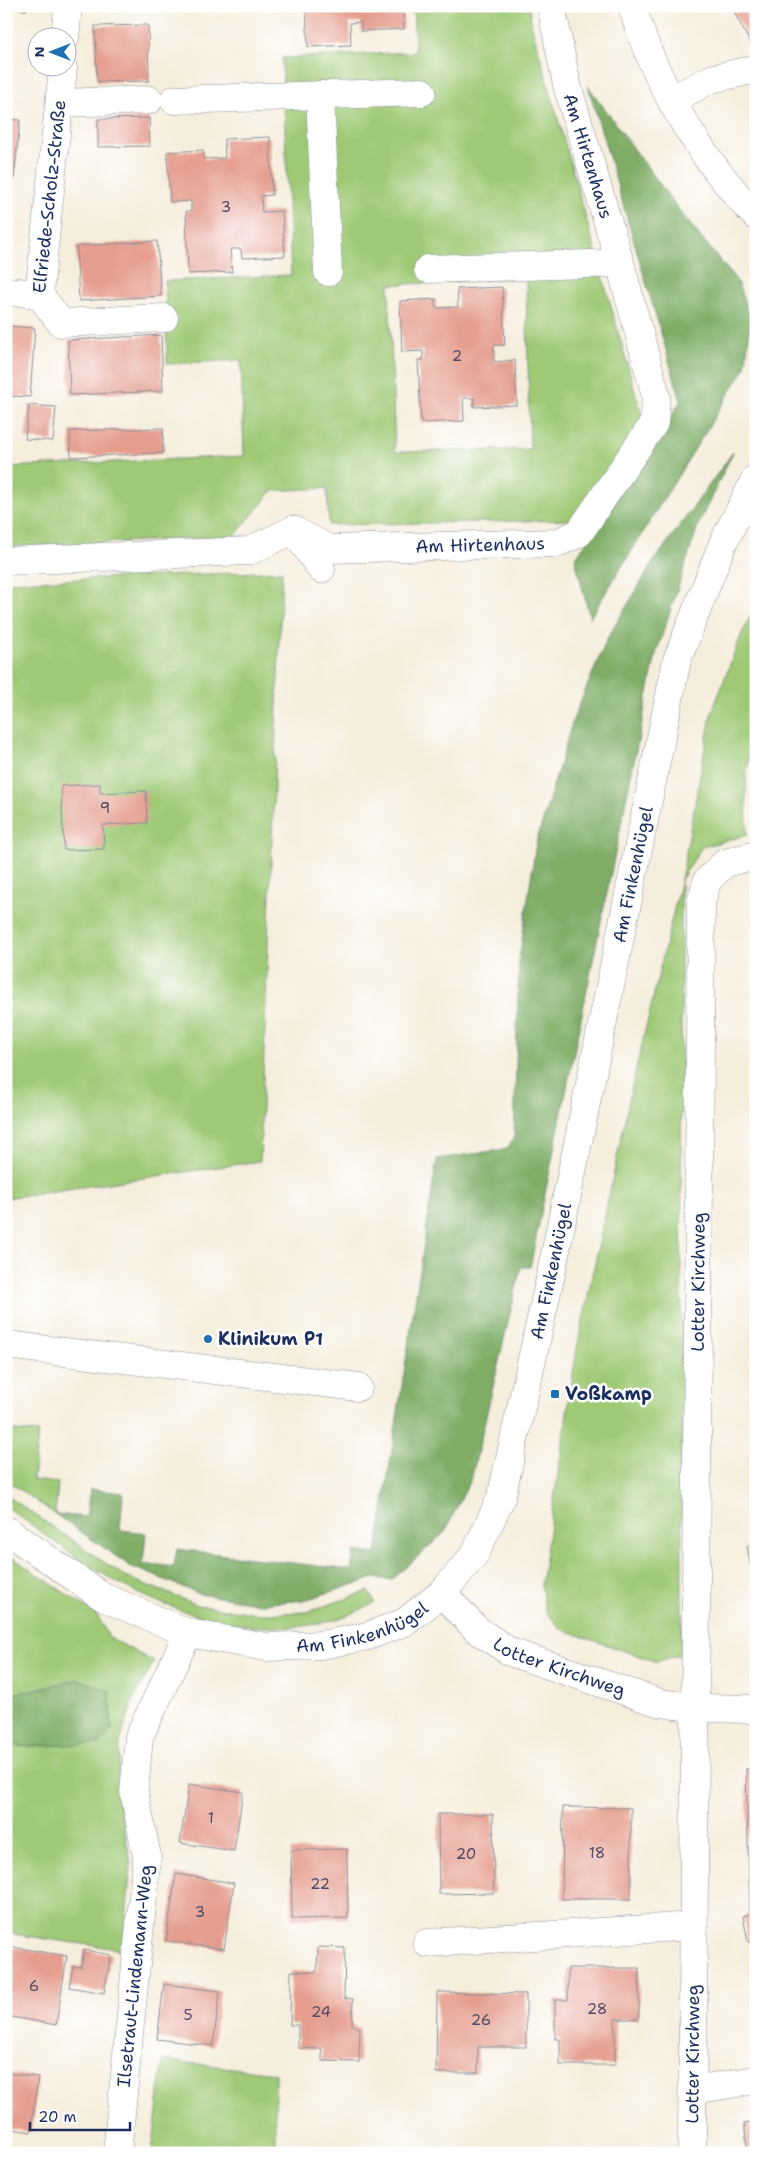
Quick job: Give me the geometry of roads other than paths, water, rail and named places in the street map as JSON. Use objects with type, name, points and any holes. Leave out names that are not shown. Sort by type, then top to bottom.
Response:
[{"type":"street","points":[[66,28],[68,6]]},
{"type":"street","name":"Am Hirtenhaus","points":[[294,530],[329,549],[557,543],[579,532],[654,423],[656,396],[620,264],[567,85],[551,6]]},
{"type":"street","points":[[632,6],[638,27],[671,100],[701,149],[756,216]]},
{"type":"street","points":[[671,100],[711,78],[756,68]]},
{"type":"street","name":"Elfriede-Scholz-Straße","points":[[6,292],[39,294],[62,78]]},
{"type":"street","points":[[60,103],[422,92]]},
{"type":"street","points":[[320,95],[328,272]]},
{"type":"street","points":[[428,268],[620,264]]},
{"type":"street","points":[[39,294],[61,323],[164,318]]},
{"type":"street","name":"Am Finkenhügel","points":[[6,1530],[103,1597],[188,1634],[266,1647],[321,1645],[368,1636],[405,1622],[442,1593],[475,1554],[501,1498],[549,1284],[677,660],[723,543],[756,478]]},
{"type":"street","points":[[6,561],[249,551],[294,530],[321,569]]},
{"type":"street","name":"Lotter Kirchweg","points":[[692,2153],[700,903],[707,881],[725,863],[756,855]]},
{"type":"street","points":[[6,1345],[358,1387]]},
{"type":"street","name":"Lotter Kirchweg","points":[[442,1593],[476,1629],[510,1652],[660,1703],[696,1708]]},
{"type":"street","name":"Ilsetraut-Lindemann-Weg","points":[[117,2153],[148,1856],[134,1792],[139,1737],[188,1634]]},
{"type":"street","points":[[696,1708],[756,1709]]},
{"type":"street","points":[[427,1942],[694,1926]]},
{"type":"street","points":[[693,2090],[756,2080]]},
{"type":"place","name":"Klinikum P1","points":[[208,1339]]},
{"type":"place","name":"Voßkamp","points":[[555,1394]]}]
